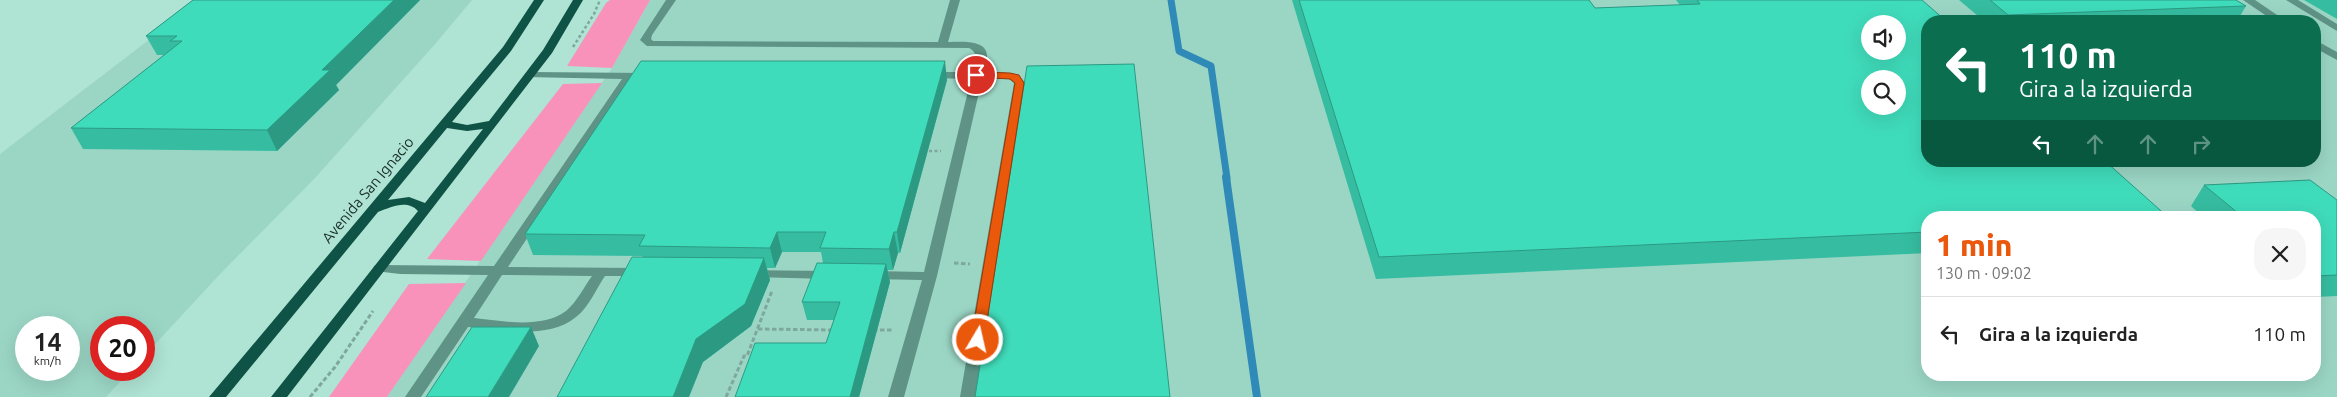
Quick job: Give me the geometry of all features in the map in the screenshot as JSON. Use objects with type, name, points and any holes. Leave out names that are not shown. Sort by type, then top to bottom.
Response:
[{"type":"main road","name":"Avenida San Ignacio","points":[[217,397],[507,50],[539,0]]},
{"type":"main road","points":[[279,397],[493,124],[564,27],[580,1]]},
{"type":"main road","points":[[445,124],[468,128],[493,124]]},
{"type":"main road","points":[[372,211],[391,203],[410,201],[418,203],[425,211]]},
{"type":"street","points":[[671,0],[647,35],[646,40],[652,44],[971,45],[980,50],[982,55],[932,270],[896,397]]},
{"type":"street","points":[[942,46],[955,0]]},
{"type":"street","points":[[2248,0],[2272,15]]},
{"type":"street","points":[[2291,0],[2316,15]]},
{"type":"street","points":[[2321,18],[2337,28]]},
{"type":"street","points":[[2321,47],[2337,56]]},
{"type":"street","points":[[530,75],[659,76]]},
{"type":"street","points":[[919,75],[1010,76],[1016,78],[1020,83],[968,397]]},
{"type":"street","points":[[412,397],[630,76]]},
{"type":"street","points":[[380,268],[400,270],[650,272]]},
{"type":"street","points":[[739,274],[850,275],[932,270]]},
{"type":"street","points":[[462,322],[538,326],[558,322],[575,310],[601,272]]},
{"type":"path","points":[[932,270],[990,264]]},
{"type":"path","points":[[726,397],[744,356],[747,356],[778,274]]},
{"type":"path","points":[[758,329],[836,330]]},
{"type":"path","points":[[866,330],[915,330]]},
{"type":"shaded area","points":[[197,0],[472,0],[315,178],[222,272],[155,344],[155,316],[90,316],[90,381],[121,381],[106,397],[0,397],[0,154],[197,3]]},
{"type":"shaded area","points":[[610,0],[650,0],[612,68],[567,66],[606,3]]},
{"type":"shaded area","points":[[650,0],[2337,0],[2337,397],[387,397],[612,68]]},
{"type":"shaded area","points":[[602,83],[481,261],[427,259],[563,84]]},
{"type":"shaded area","points":[[466,283],[387,397],[329,397],[409,284]]},
{"type":"building","points":[[193,0],[394,0],[322,70],[330,70],[267,130],[71,128],[182,41],[170,41],[177,36],[146,36]]},
{"type":"building","points":[[1299,0],[1589,0],[1595,8],[1700,4],[1697,0],[1922,0],[1939,15],[1921,15],[1921,167],[2112,167],[2161,211],[1921,211],[1921,232],[1379,257]]},
{"type":"building","points":[[1990,0],[2236,0],[2246,6],[2008,15]]},
{"type":"building","points":[[641,61],[945,61],[897,232],[894,232],[889,249],[820,248],[826,232],[777,232],[770,248],[639,246],[645,235],[525,234]]},
{"type":"building","points":[[1134,64],[1170,397],[975,397],[1027,66]]},
{"type":"building","points":[[2310,180],[2337,200],[2337,275],[2321,276],[2321,211],[2236,211],[2204,185]]},
{"type":"building","points":[[632,257],[764,258],[745,304],[696,339],[673,397],[557,397]]},
{"type":"building","points":[[817,263],[886,264],[850,397],[735,397],[755,343],[826,343],[840,302],[802,302]]},
{"type":"building","points":[[472,327],[531,327],[488,397],[426,397]]},
{"type":"waterway","points":[[1171,0],[1179,51],[1211,66],[1227,178]]},
{"type":"waterway","points":[[1226,177],[1257,397]]},
{"type":"route","points":[[976,75],[1010,76],[1019,80],[1020,83],[978,340]]}]
